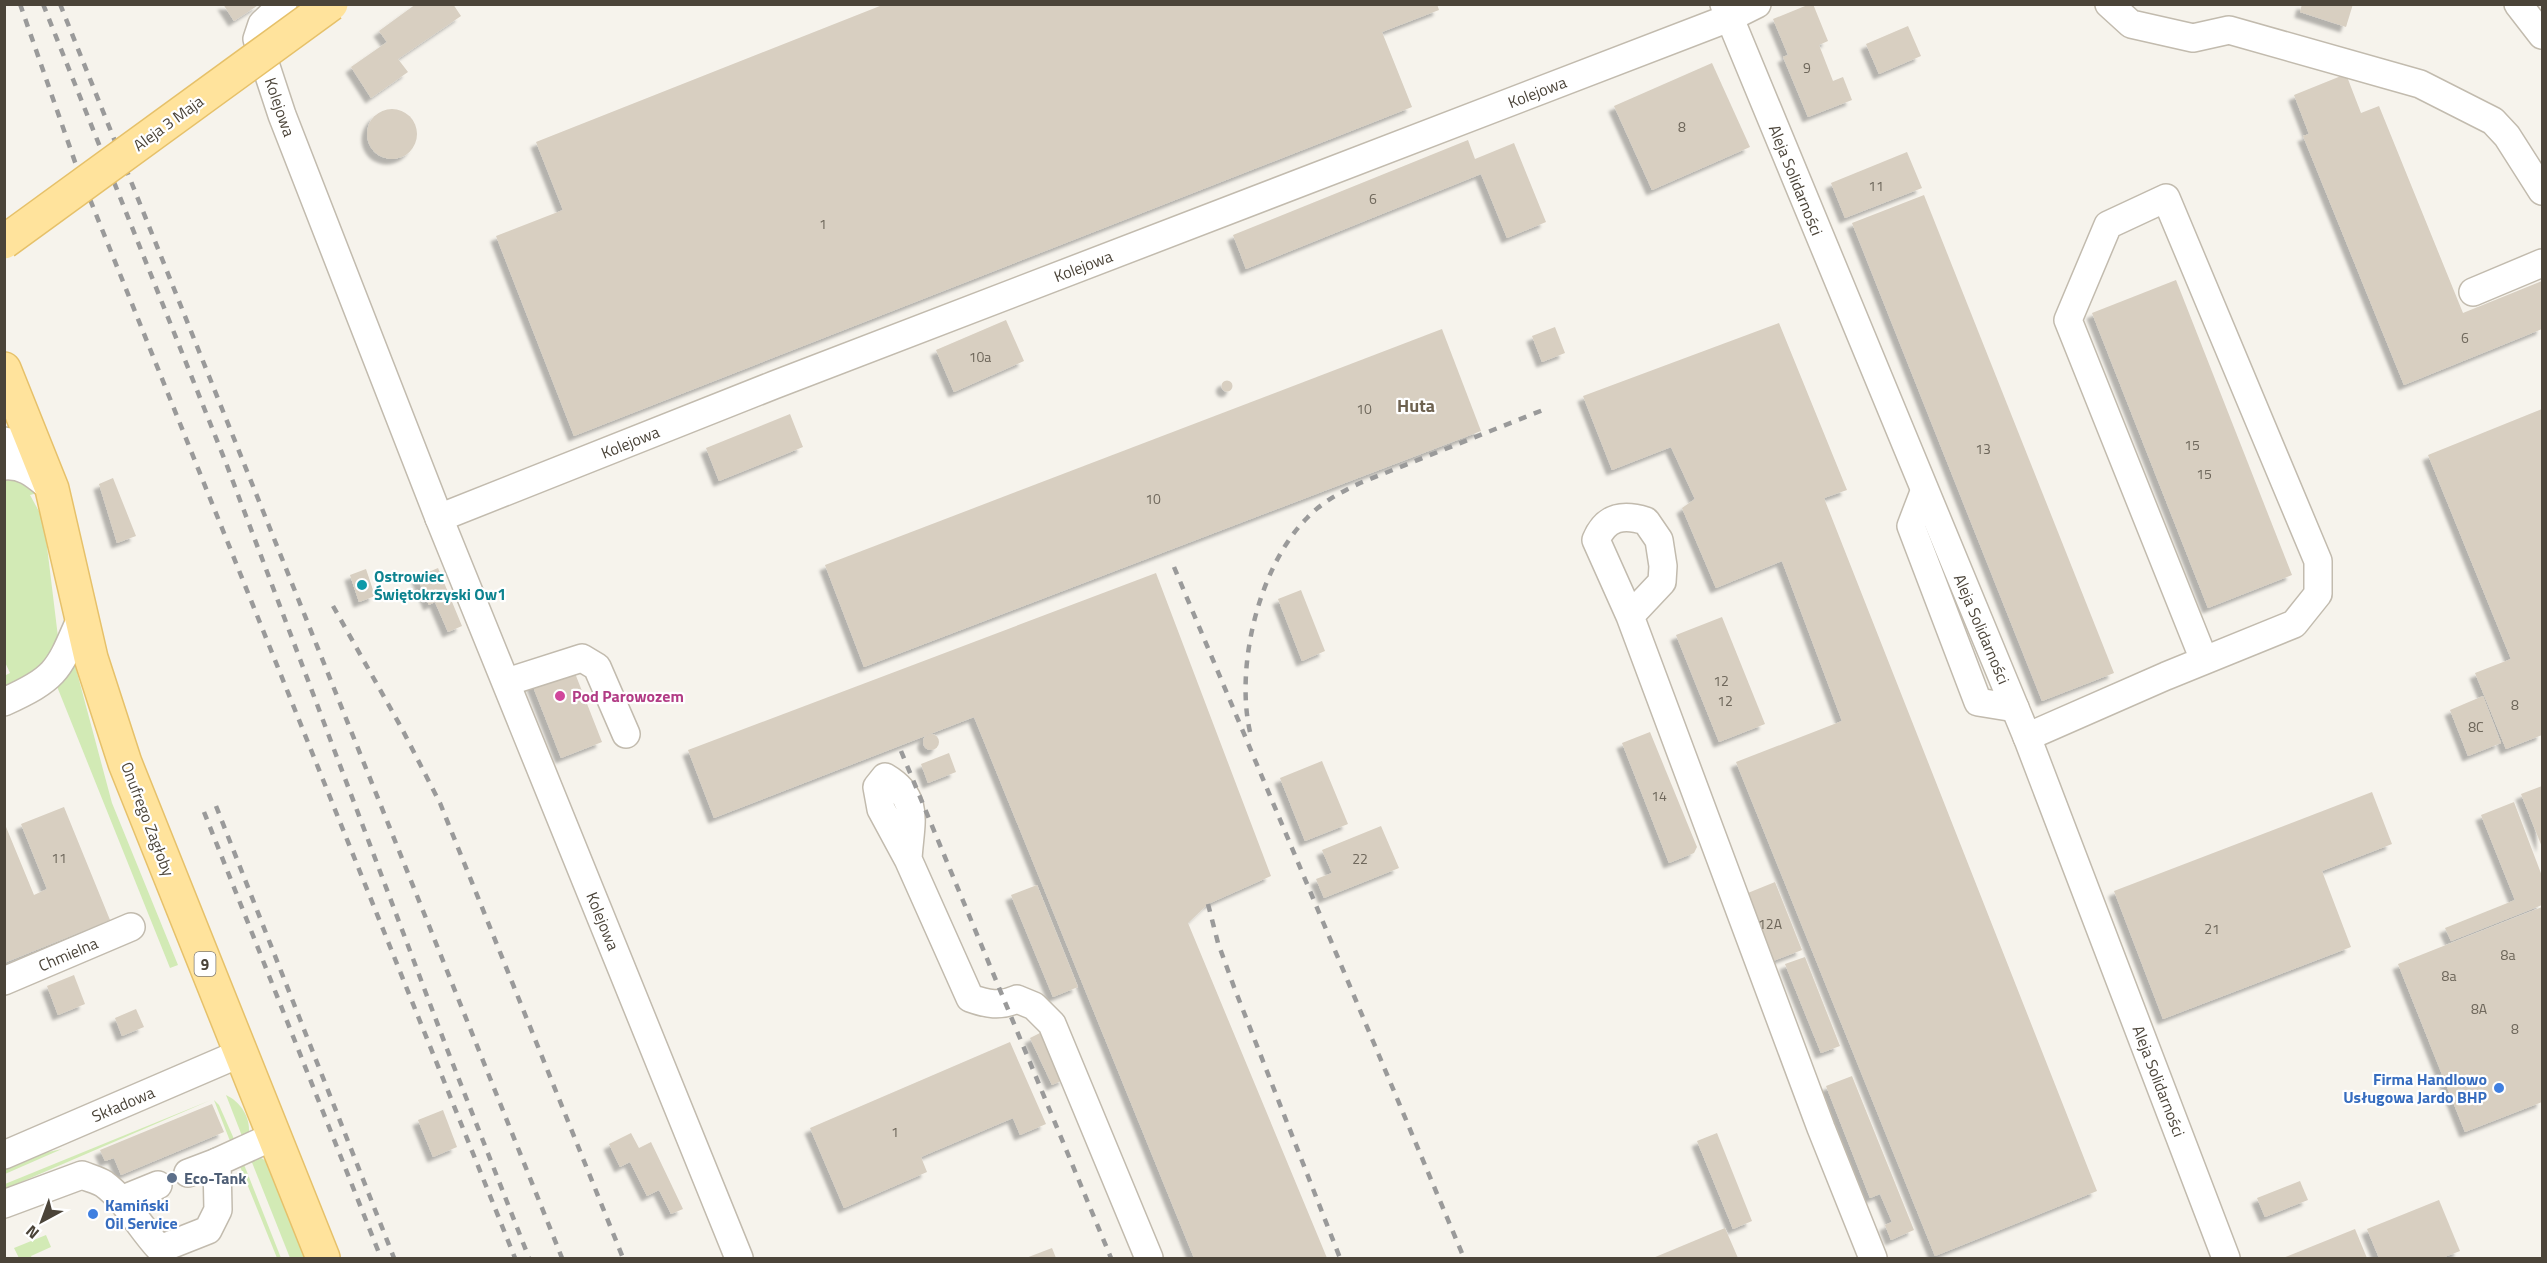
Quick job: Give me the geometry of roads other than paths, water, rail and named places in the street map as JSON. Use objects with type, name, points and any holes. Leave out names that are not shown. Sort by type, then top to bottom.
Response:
[{"type":"main road","name":"Aleja 3 Maja","points":[[4,242],[331,4]]},
{"type":"main road","name":"Onufrego Zagłoby","points":[[5,372],[52,489],[81,618],[103,698],[136,793],[323,1258]]},
{"type":"street","name":"Kolejowa","points":[[283,4],[262,24],[257,39],[315,203],[439,518],[738,1258]]},
{"type":"street","name":"Kolejowa","points":[[439,518],[1726,11],[1757,4]]},
{"type":"street","points":[[2109,4],[2131,24],[2193,38],[2229,30],[2420,84],[2493,122],[2507,136],[2542,191]]},
{"type":"street","points":[[2518,4],[2542,35]]},
{"type":"street","name":"Aleja Solidarności","points":[[1726,11],[2027,737],[2226,1258]]},
{"type":"street","points":[[2027,737],[2204,660],[2294,624],[2318,594],[2318,561],[2166,198],[2108,225],[2068,320],[2204,660]]},
{"type":"street","points":[[2473,292],[2542,263]]},
{"type":"street","points":[[4,441],[36,447]]},
{"type":"street","points":[[4,466],[16,466],[31,472],[52,489]]},
{"type":"street","points":[[1630,616],[1813,1106],[1873,1258]]},
{"type":"street","points":[[4,702],[32,690],[56,672],[81,618]]},
{"type":"street","points":[[507,682],[582,658],[597,667],[626,734]]},
{"type":"street","points":[[908,859],[970,998],[988,1005],[1005,1004],[1017,999],[1034,1006],[1052,1024],[1149,1258]]},
{"type":"street","name":"Chmielna","points":[[4,981],[131,927]]},
{"type":"street","name":"Składowa","points":[[4,1155],[241,1053]]},
{"type":"street","points":[[188,1173],[274,1136]]},
{"type":"street","points":[[4,1204],[82,1175],[103,1183],[121,1200],[160,1249],[208,1230],[218,1210],[217,1162]]},
{"type":"street","points":[[121,1200],[158,1185]]},
{"type":"railway","points":[[20,4],[75,162],[515,1258]]},
{"type":"railway","points":[[43,4],[226,463],[447,1049],[529,1258]]},
{"type":"railway","points":[[60,4],[562,1258]]},
{"type":"railway","points":[[1250,732],[1246,706],[1246,677],[1255,618],[1276,562],[1290,538],[1307,518],[1332,498],[1360,483],[1548,408]]},
{"type":"railway","points":[[1174,567],[1464,1258]]},
{"type":"railway","points":[[333,606],[401,727],[440,803],[623,1258]]},
{"type":"railway","points":[[901,751],[1111,1258]]},
{"type":"railway","points":[[216,806],[394,1258]]},
{"type":"railway","points":[[204,812],[381,1258]]},
{"type":"railway","points":[[1208,904],[1218,943],[1234,987],[1340,1258]]},
{"type":"place","name":"Ostrowiec Świętokrzyski Ow1","points":[[362,585]]},
{"type":"place","name":"Pod Parowozem","points":[[560,696]]},
{"type":"place","name":"Firma Handlowo Usługowa Jardo BHP","points":[[2499,1088]]},
{"type":"place","name":"Eco-Tank","points":[[172,1178]]},
{"type":"place","name":"Kamiński Oil Service","points":[[93,1214]]},
{"type":"district","name":"Huta","points":[[1416,405]]}]
